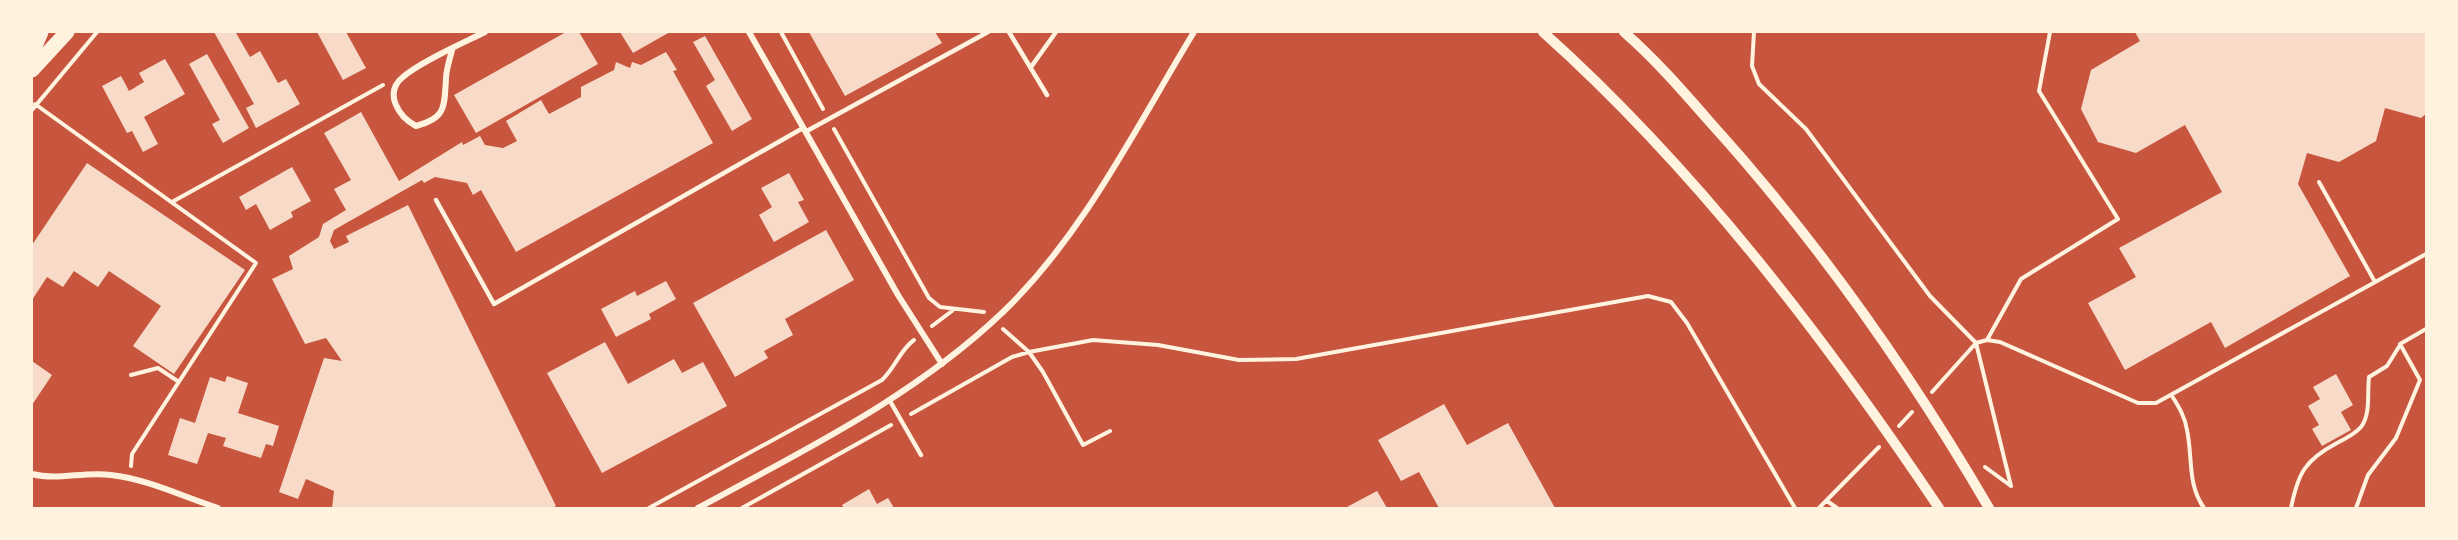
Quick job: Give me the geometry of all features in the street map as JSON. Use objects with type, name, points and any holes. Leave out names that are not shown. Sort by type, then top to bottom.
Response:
[{"type":"highway","points":[[32,53],[41,32]]},
{"type":"highway","points":[[32,70],[67,32]]},
{"type":"street","points":[[452,50],[446,78],[447,97],[442,112],[430,122],[416,126],[399,112],[394,91],[401,78],[452,50],[485,32]]},
{"type":"street","points":[[749,32],[898,295],[942,364]]},
{"type":"street","points":[[698,508],[890,401],[942,364],[994,321],[1030,283],[1062,244],[1099,189],[1194,32]]},
{"type":"street","points":[[1543,32],[1651,138],[1729,226],[1804,318],[1881,423],[1939,508]]},
{"type":"street","points":[[1624,32],[1648,53],[1767,184],[1843,286],[1914,388],[1989,508]]},
{"type":"street","points":[[32,474],[43,477],[110,474],[129,478],[218,508]]},
{"type":"lane","points":[[436,200],[494,304],[804,130],[829,119],[988,32]]},
{"type":"lane","points":[[1009,32],[1047,94]]},
{"type":"lane","points":[[1031,67],[1056,32]]},
{"type":"lane","points":[[890,401],[921,454]]},
{"type":"path","points":[[32,110],[97,32]]},
{"type":"path","points":[[781,32],[929,298],[940,307],[983,312],[1029,352],[1043,372],[1083,445],[1110,431]]},
{"type":"path","points":[[1754,32],[1752,66],[1759,84],[1806,129],[1930,296],[1976,343],[2011,486],[1985,468]]},
{"type":"path","points":[[1987,339],[2021,279],[2118,219],[2039,91],[2050,32]]},
{"type":"path","points":[[172,202],[368,91],[401,78]]},
{"type":"path","points":[[35,104],[256,263],[132,454],[129,478]]},
{"type":"path","points":[[2319,182],[2375,282]]},
{"type":"path","points":[[1930,394],[1976,343],[1987,339],[2000,342],[2138,403],[2156,403],[2427,254]]},
{"type":"path","points":[[742,508],[1012,357],[1029,352],[1094,340],[1158,345],[1239,360],[1296,359],[1648,296],[1671,302],[1687,323],[1795,508]]},
{"type":"path","points":[[649,508],[882,380],[892,371],[907,345],[953,310]]},
{"type":"path","points":[[2291,508],[2295,490],[2307,464],[2316,454],[2361,427],[2368,409],[2369,377],[2386,366],[2400,344],[2427,329]]},
{"type":"path","points":[[2356,508],[2368,475],[2396,438],[2420,380],[2400,344]]},
{"type":"path","points":[[131,375],[158,368],[179,382]]},
{"type":"path","points":[[2172,396],[2185,423],[2190,470],[2204,508]]},
{"type":"path","points":[[1898,428],[1914,411]]},
{"type":"path","points":[[1819,508],[1881,445]]},
{"type":"path","points":[[1827,501],[1837,508]]},
{"type":"building","points":[[214,32],[240,32],[236,33],[250,57],[260,51],[278,83],[286,79],[300,104],[256,128],[246,108],[254,104]]},
{"type":"building","points":[[317,32],[346,32],[366,68],[343,80]]},
{"type":"building","points":[[566,32],[579,32],[598,64],[476,133],[454,95]]},
{"type":"building","points":[[620,32],[670,32],[633,53]]},
{"type":"building","points":[[809,32],[935,32],[942,43],[845,96]]},
{"type":"building","points":[[2135,32],[2426,32],[2426,114],[2421,118],[2385,108],[2376,141],[2339,162],[2307,153],[2298,184],[2350,276],[2225,348],[2211,322],[2125,370],[2088,303],[2136,277],[2119,248],[2222,192],[2185,125],[2136,153],[2098,142],[2081,109],[2091,70],[2140,41]]},
{"type":"building","points":[[705,36],[752,119],[732,131],[706,86],[715,80],[693,42]]},
{"type":"building","points":[[666,52],[677,70],[673,71],[713,143],[516,252],[481,190],[473,195],[467,183],[435,177],[424,183],[422,180],[334,230],[330,241],[334,249],[349,242],[346,236],[408,205],[556,506],[551,508],[332,508],[334,491],[306,479],[298,499],[279,492],[324,358],[342,361],[326,338],[305,344],[272,279],[293,269],[289,256],[319,237],[323,224],[346,210],[334,189],[351,180],[324,133],[361,112],[399,181],[462,142],[463,145],[480,136],[485,145],[503,148],[517,141],[506,121],[541,100],[549,114],[581,97],[581,87],[614,70],[616,62],[630,68],[632,62],[641,65]]},
{"type":"building","points":[[207,54],[249,128],[223,143],[212,124],[220,120],[189,64]]},
{"type":"building","points":[[165,59],[185,94],[144,117],[158,144],[143,152],[132,131],[127,133],[102,86],[121,76],[129,91],[144,82],[139,73]]},
{"type":"building","points":[[87,163],[245,270],[174,374],[133,346],[161,306],[109,271],[98,287],[74,271],[63,287],[47,277],[32,300],[32,245]]},
{"type":"building","points":[[292,167],[311,201],[291,212],[293,217],[270,230],[256,204],[246,210],[239,197]]},
{"type":"building","points":[[789,173],[804,200],[798,202],[809,222],[774,242],[759,215],[772,207],[761,188]]},
{"type":"building","points":[[826,230],[854,280],[785,319],[793,335],[764,351],[768,358],[735,377],[693,303]]},
{"type":"building","points":[[666,281],[676,299],[649,314],[651,319],[616,337],[601,309],[635,291],[637,296]]},
{"type":"building","points":[[605,342],[628,384],[674,359],[682,373],[703,362],[727,406],[602,473],[547,373]]},
{"type":"building","points":[[32,361],[52,375],[32,405]]},
{"type":"building","points":[[2336,374],[2353,405],[2341,412],[2351,430],[2322,446],[2312,429],[2319,425],[2308,406],[2320,399],[2313,387]]},
{"type":"building","points":[[227,376],[248,383],[238,413],[279,426],[273,446],[266,444],[261,458],[223,446],[226,438],[208,433],[197,464],[168,455],[180,418],[195,423],[210,377],[225,382]]},
{"type":"building","points":[[1444,404],[1467,445],[1508,423],[1555,508],[1439,508],[1419,472],[1401,481],[1378,440]]},
{"type":"building","points":[[869,489],[877,504],[888,498],[894,508],[844,508],[842,505]]},
{"type":"building","points":[[1377,491],[1387,508],[1345,508]]}]
